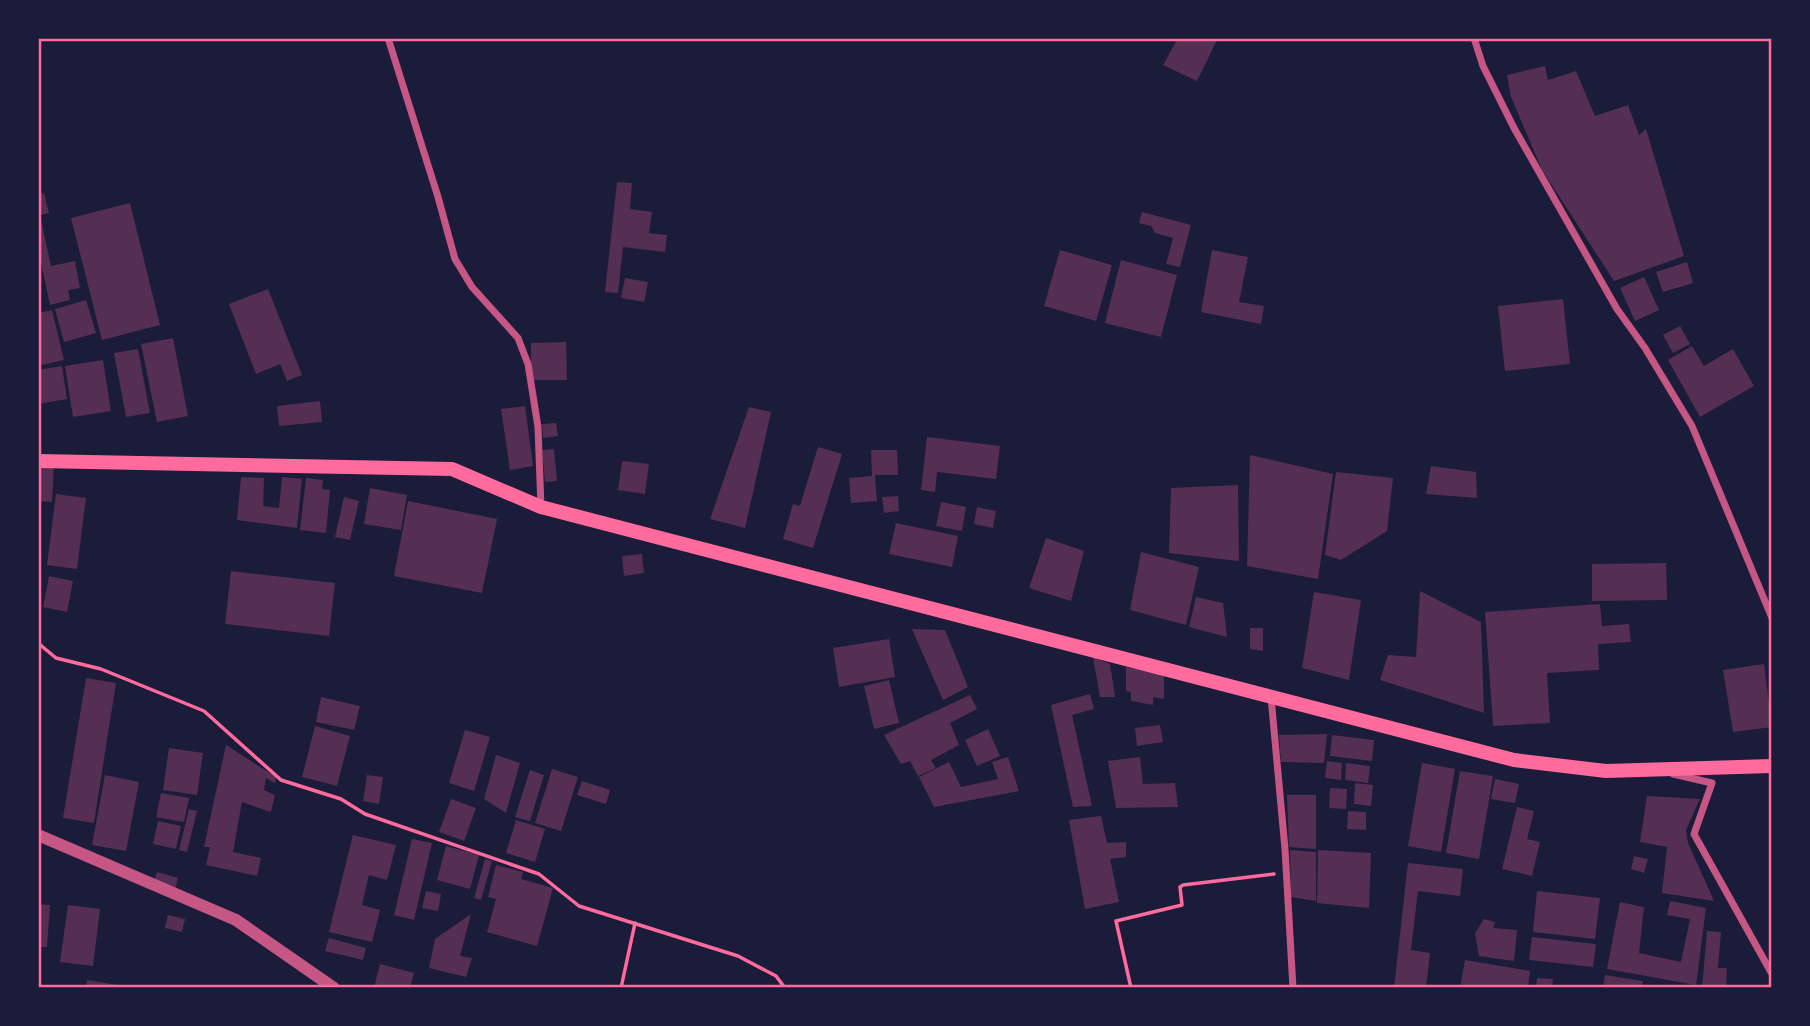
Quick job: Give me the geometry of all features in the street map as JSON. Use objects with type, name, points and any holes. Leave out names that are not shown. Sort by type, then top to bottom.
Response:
[{"type":"main road","points":[[38,461],[452,469],[541,507],[1514,760],[1606,771],[1772,766]]},
{"type":"street","points":[[388,38],[455,259],[472,287],[518,338],[528,364],[538,426],[541,507]]},
{"type":"street","points":[[1474,38],[1483,66],[1514,128],[1617,309],[1645,348],[1692,426],[1772,618]]},
{"type":"street","points":[[1270,696],[1286,872],[1293,988]]},
{"type":"street","points":[[1659,769],[1712,783],[1694,834],[1772,974]]},
{"type":"street","points":[[38,835],[236,920],[285,951],[334,988]]},
{"type":"path","points":[[38,643],[56,657],[101,669],[204,711],[281,780],[341,799],[365,814],[539,874],[579,906],[738,956],[776,976],[785,988]]},
{"type":"path","points":[[1131,988],[1116,921],[1182,905],[1180,887],[1183,886],[1286,872]]},
{"type":"path","points":[[621,988],[635,923]]},
{"type":"building","points":[[1178,38],[1218,38],[1197,81],[1163,65]]},
{"type":"building","points":[[1545,66],[1548,80],[1576,71],[1595,116],[1628,105],[1639,135],[1646,129],[1684,256],[1614,281],[1542,170],[1511,97],[1507,75]]},
{"type":"building","points":[[617,182],[632,183],[630,209],[652,212],[649,233],[667,235],[665,252],[623,247],[618,293],[605,292]]},
{"type":"building","points":[[44,193],[49,213],[40,215],[51,266],[75,261],[80,288],[68,290],[70,300],[50,305],[38,249],[38,194]]},
{"type":"building","points":[[130,203],[160,325],[102,340],[71,218]]},
{"type":"building","points":[[1142,212],[1191,225],[1180,267],[1166,264],[1173,238],[1155,233],[1151,226],[1139,223]]},
{"type":"building","points":[[1060,250],[1112,265],[1096,321],[1044,306]]},
{"type":"building","points":[[1212,250],[1248,257],[1239,302],[1264,306],[1261,324],[1201,312]]},
{"type":"building","points":[[1121,260],[1177,275],[1161,337],[1105,323]]},
{"type":"building","points":[[1687,262],[1693,283],[1663,292],[1656,272]]},
{"type":"building","points":[[1644,277],[1659,310],[1635,321],[1620,288]]},
{"type":"building","points":[[625,278],[648,282],[644,302],[621,298]]},
{"type":"building","points":[[268,289],[302,375],[287,381],[280,364],[256,374],[229,304]]},
{"type":"building","points":[[1563,299],[1570,364],[1505,371],[1498,306]]},
{"type":"building","points":[[86,300],[96,333],[64,342],[55,309]]},
{"type":"building","points":[[52,310],[64,360],[38,366],[38,313]]},
{"type":"building","points":[[1680,326],[1690,344],[1673,353],[1663,335]]},
{"type":"building","points":[[173,338],[188,416],[157,422],[141,344]]},
{"type":"building","points":[[566,342],[567,380],[531,380],[531,343]]},
{"type":"building","points":[[1692,346],[1704,366],[1733,349],[1754,386],[1700,417],[1668,360]]},
{"type":"building","points":[[138,349],[150,413],[126,417],[114,353]]},
{"type":"building","points":[[103,360],[111,411],[73,417],[65,366]]},
{"type":"building","points":[[62,366],[67,399],[38,404],[38,370]]},
{"type":"building","points":[[320,401],[322,422],[279,426],[277,406]]},
{"type":"building","points":[[525,406],[533,466],[510,470],[501,409]]},
{"type":"building","points":[[749,407],[771,412],[745,528],[710,519]]},
{"type":"building","points":[[556,423],[558,436],[543,438],[542,424]]},
{"type":"building","points":[[927,437],[1000,446],[996,479],[937,472],[935,492],[921,490]]},
{"type":"building","points":[[818,447],[842,454],[813,548],[783,539],[793,504],[800,506]]},
{"type":"building","points":[[554,449],[557,481],[545,482],[542,450]]},
{"type":"building","points":[[871,450],[897,450],[898,475],[875,475],[877,501],[851,503],[849,478],[872,476]]},
{"type":"building","points":[[1250,455],[1333,474],[1318,579],[1247,566]]},
{"type":"building","points":[[622,461],[649,464],[645,494],[618,490]]},
{"type":"building","points":[[38,463],[54,464],[52,502],[38,501]]},
{"type":"building","points":[[1431,466],[1476,472],[1477,498],[1426,494]]},
{"type":"building","points":[[1336,472],[1393,478],[1387,531],[1341,560],[1325,555]]},
{"type":"building","points":[[241,477],[264,478],[263,506],[279,508],[282,477],[302,479],[297,528],[237,520]]},
{"type":"building","points":[[306,478],[323,480],[322,489],[330,490],[326,533],[300,530]]},
{"type":"building","points":[[1238,485],[1239,561],[1169,553],[1171,488]]},
{"type":"building","points":[[370,488],[407,495],[401,530],[364,524]]},
{"type":"building","points":[[56,494],[86,498],[77,569],[47,565]]},
{"type":"building","points":[[898,496],[899,511],[884,513],[882,497]]},
{"type":"building","points":[[344,497],[359,501],[350,540],[335,537]]},
{"type":"building","points":[[408,501],[497,519],[482,593],[394,576]]},
{"type":"building","points":[[941,502],[966,507],[962,531],[936,526]]},
{"type":"building","points":[[977,507],[996,511],[993,528],[974,524]]},
{"type":"building","points":[[896,523],[958,536],[952,567],[889,554]]},
{"type":"building","points":[[1046,538],[1084,551],[1071,601],[1029,588]]},
{"type":"building","points":[[1141,552],[1199,567],[1186,625],[1130,610]]},
{"type":"building","points":[[642,554],[644,573],[624,576],[622,556]]},
{"type":"building","points":[[1666,563],[1667,600],[1592,601],[1592,564]]},
{"type":"building","points":[[231,571],[335,583],[329,636],[225,624]]},
{"type":"building","points":[[49,576],[73,581],[67,612],[43,607]]},
{"type":"building","points":[[1420,591],[1481,622],[1484,713],[1380,680],[1388,655],[1416,657]]},
{"type":"building","points":[[1314,592],[1361,600],[1349,680],[1302,668]]},
{"type":"building","points":[[1196,597],[1223,603],[1227,637],[1189,627]]},
{"type":"building","points":[[1600,604],[1602,626],[1629,624],[1631,642],[1598,644],[1599,670],[1547,673],[1550,723],[1493,726],[1485,612]]},
{"type":"building","points":[[1250,628],[1263,628],[1263,651],[1250,649]]},
{"type":"building","points":[[912,629],[945,630],[968,687],[943,700]]},
{"type":"building","points":[[889,639],[895,677],[839,687],[833,648]]},
{"type":"building","points":[[1093,657],[1110,664],[1115,697],[1100,697]]},
{"type":"building","points":[[1764,664],[1772,727],[1733,732],[1723,670]]},
{"type":"building","points":[[1126,667],[1164,674],[1164,699],[1153,697],[1153,705],[1131,701],[1131,692],[1126,691]]},
{"type":"building","points":[[86,678],[116,683],[94,823],[63,818]]},
{"type":"building","points":[[889,680],[899,723],[874,729],[864,686]]},
{"type":"building","points":[[1090,694],[1094,709],[1072,715],[1092,806],[1073,807],[1051,705]]},
{"type":"building","points":[[970,695],[977,709],[950,723],[959,745],[931,760],[936,768],[918,776],[910,761],[901,764],[884,735]]},
{"type":"building","points":[[321,697],[360,706],[354,730],[316,722]]},
{"type":"building","points":[[1160,725],[1163,742],[1137,746],[1135,728]]},
{"type":"building","points":[[315,726],[350,736],[337,786],[302,777]]},
{"type":"building","points":[[988,729],[1000,756],[977,766],[965,740]]},
{"type":"building","points":[[465,730],[490,737],[474,791],[449,783]]},
{"type":"building","points":[[1327,734],[1324,763],[1281,762],[1279,735]]},
{"type":"building","points":[[1332,735],[1374,740],[1372,761],[1330,756]]},
{"type":"building","points":[[226,745],[276,777],[275,783],[266,778],[264,790],[275,795],[271,812],[242,802],[233,852],[261,858],[257,876],[206,865],[210,847],[204,847]]},
{"type":"building","points":[[169,748],[203,753],[197,795],[163,790]]},
{"type":"building","points":[[496,755],[520,763],[506,813],[484,799]]},
{"type":"building","points":[[1008,757],[1019,791],[934,807],[919,777],[949,762],[961,787],[998,779],[992,762]]},
{"type":"building","points":[[1140,757],[1143,784],[1175,783],[1178,807],[1116,808],[1108,761]]},
{"type":"building","points":[[1327,761],[1342,763],[1341,780],[1325,778]]},
{"type":"building","points":[[1346,763],[1370,766],[1368,783],[1345,780]]},
{"type":"building","points":[[1422,763],[1455,769],[1441,852],[1408,846]]},
{"type":"building","points":[[552,769],[578,777],[561,831],[535,823]]},
{"type":"building","points":[[530,770],[544,775],[530,821],[515,817]]},
{"type":"building","points":[[1460,771],[1493,776],[1479,859],[1446,853]]},
{"type":"building","points":[[105,775],[139,782],[126,851],[92,845]]},
{"type":"building","points":[[367,775],[383,777],[379,804],[363,801]]},
{"type":"building","points":[[1495,779],[1519,784],[1515,803],[1491,799]]},
{"type":"building","points":[[582,781],[610,790],[606,804],[577,795]]},
{"type":"building","points":[[1355,783],[1373,785],[1371,806],[1354,804]]},
{"type":"building","points":[[1330,788],[1347,789],[1346,809],[1329,808]]},
{"type":"building","points":[[161,793],[189,798],[184,822],[156,817]]},
{"type":"building","points":[[1287,795],[1316,795],[1316,849],[1289,847]]},
{"type":"building","points":[[1647,796],[1700,799],[1686,830],[1688,843],[1714,901],[1662,893],[1667,847],[1640,842]]},
{"type":"building","points":[[451,799],[476,808],[464,841],[439,832]]},
{"type":"building","points":[[1517,807],[1534,811],[1527,839],[1540,842],[1532,876],[1502,869]]},
{"type":"building","points":[[189,809],[197,811],[187,852],[179,850]]},
{"type":"building","points":[[1348,811],[1366,812],[1366,830],[1347,829]]},
{"type":"building","points":[[1101,816],[1107,843],[1126,842],[1126,857],[1110,859],[1119,902],[1085,909],[1069,820]]},
{"type":"building","points":[[516,820],[545,829],[535,862],[506,853]]},
{"type":"building","points":[[158,821],[181,826],[176,849],[153,844]]},
{"type":"building","points":[[353,835],[396,845],[387,880],[369,875],[362,905],[380,910],[372,942],[329,932]]},
{"type":"building","points":[[412,839],[432,843],[414,920],[394,915]]},
{"type":"building","points":[[446,846],[479,855],[470,889],[437,880]]},
{"type":"building","points":[[1290,850],[1316,852],[1316,901],[1291,897]]},
{"type":"building","points":[[1318,850],[1371,853],[1369,908],[1317,903]]},
{"type":"building","points":[[1634,856],[1648,859],[1644,873],[1631,869]]},
{"type":"building","points":[[485,859],[492,861],[481,900],[474,898]]},
{"type":"building","points":[[1408,863],[1463,869],[1460,896],[1418,891],[1411,950],[1430,953],[1426,988],[1394,988]]},
{"type":"building","points":[[496,865],[523,872],[521,879],[553,888],[537,946],[487,932],[496,899],[488,897]]},
{"type":"building","points":[[157,872],[178,878],[175,890],[153,885]]},
{"type":"building","points":[[426,891],[441,894],[438,911],[422,908]]},
{"type":"building","points":[[1537,891],[1600,898],[1595,939],[1533,932]]},
{"type":"building","points":[[1670,901],[1706,908],[1696,985],[1607,969],[1620,902],[1644,907],[1639,953],[1681,962],[1690,919],[1667,915]]},
{"type":"building","points":[[38,904],[50,905],[47,947],[38,947]]},
{"type":"building","points":[[68,905],[100,909],[93,966],[60,962]]},
{"type":"building","points":[[471,914],[460,956],[472,958],[466,977],[429,968],[435,939]]},
{"type":"building","points":[[168,915],[185,919],[182,932],[165,928]]},
{"type":"building","points":[[1484,919],[1495,922],[1493,928],[1517,930],[1514,961],[1479,956],[1475,933]]},
{"type":"building","points":[[1707,931],[1721,932],[1718,968],[1727,968],[1726,988],[1702,988]]},
{"type":"building","points":[[1532,937],[1596,944],[1593,967],[1529,960]]},
{"type":"building","points":[[329,938],[366,948],[363,960],[325,951]]},
{"type":"building","points":[[1465,960],[1530,971],[1528,988],[1460,988]]},
{"type":"building","points":[[380,964],[414,973],[410,988],[374,988]]},
{"type":"building","points":[[1605,975],[1643,981],[1642,988],[1603,988]]},
{"type":"building","points":[[1537,978],[1553,979],[1552,988],[1536,988]]},
{"type":"building","points":[[87,980],[124,986],[124,988],[86,988]]}]
